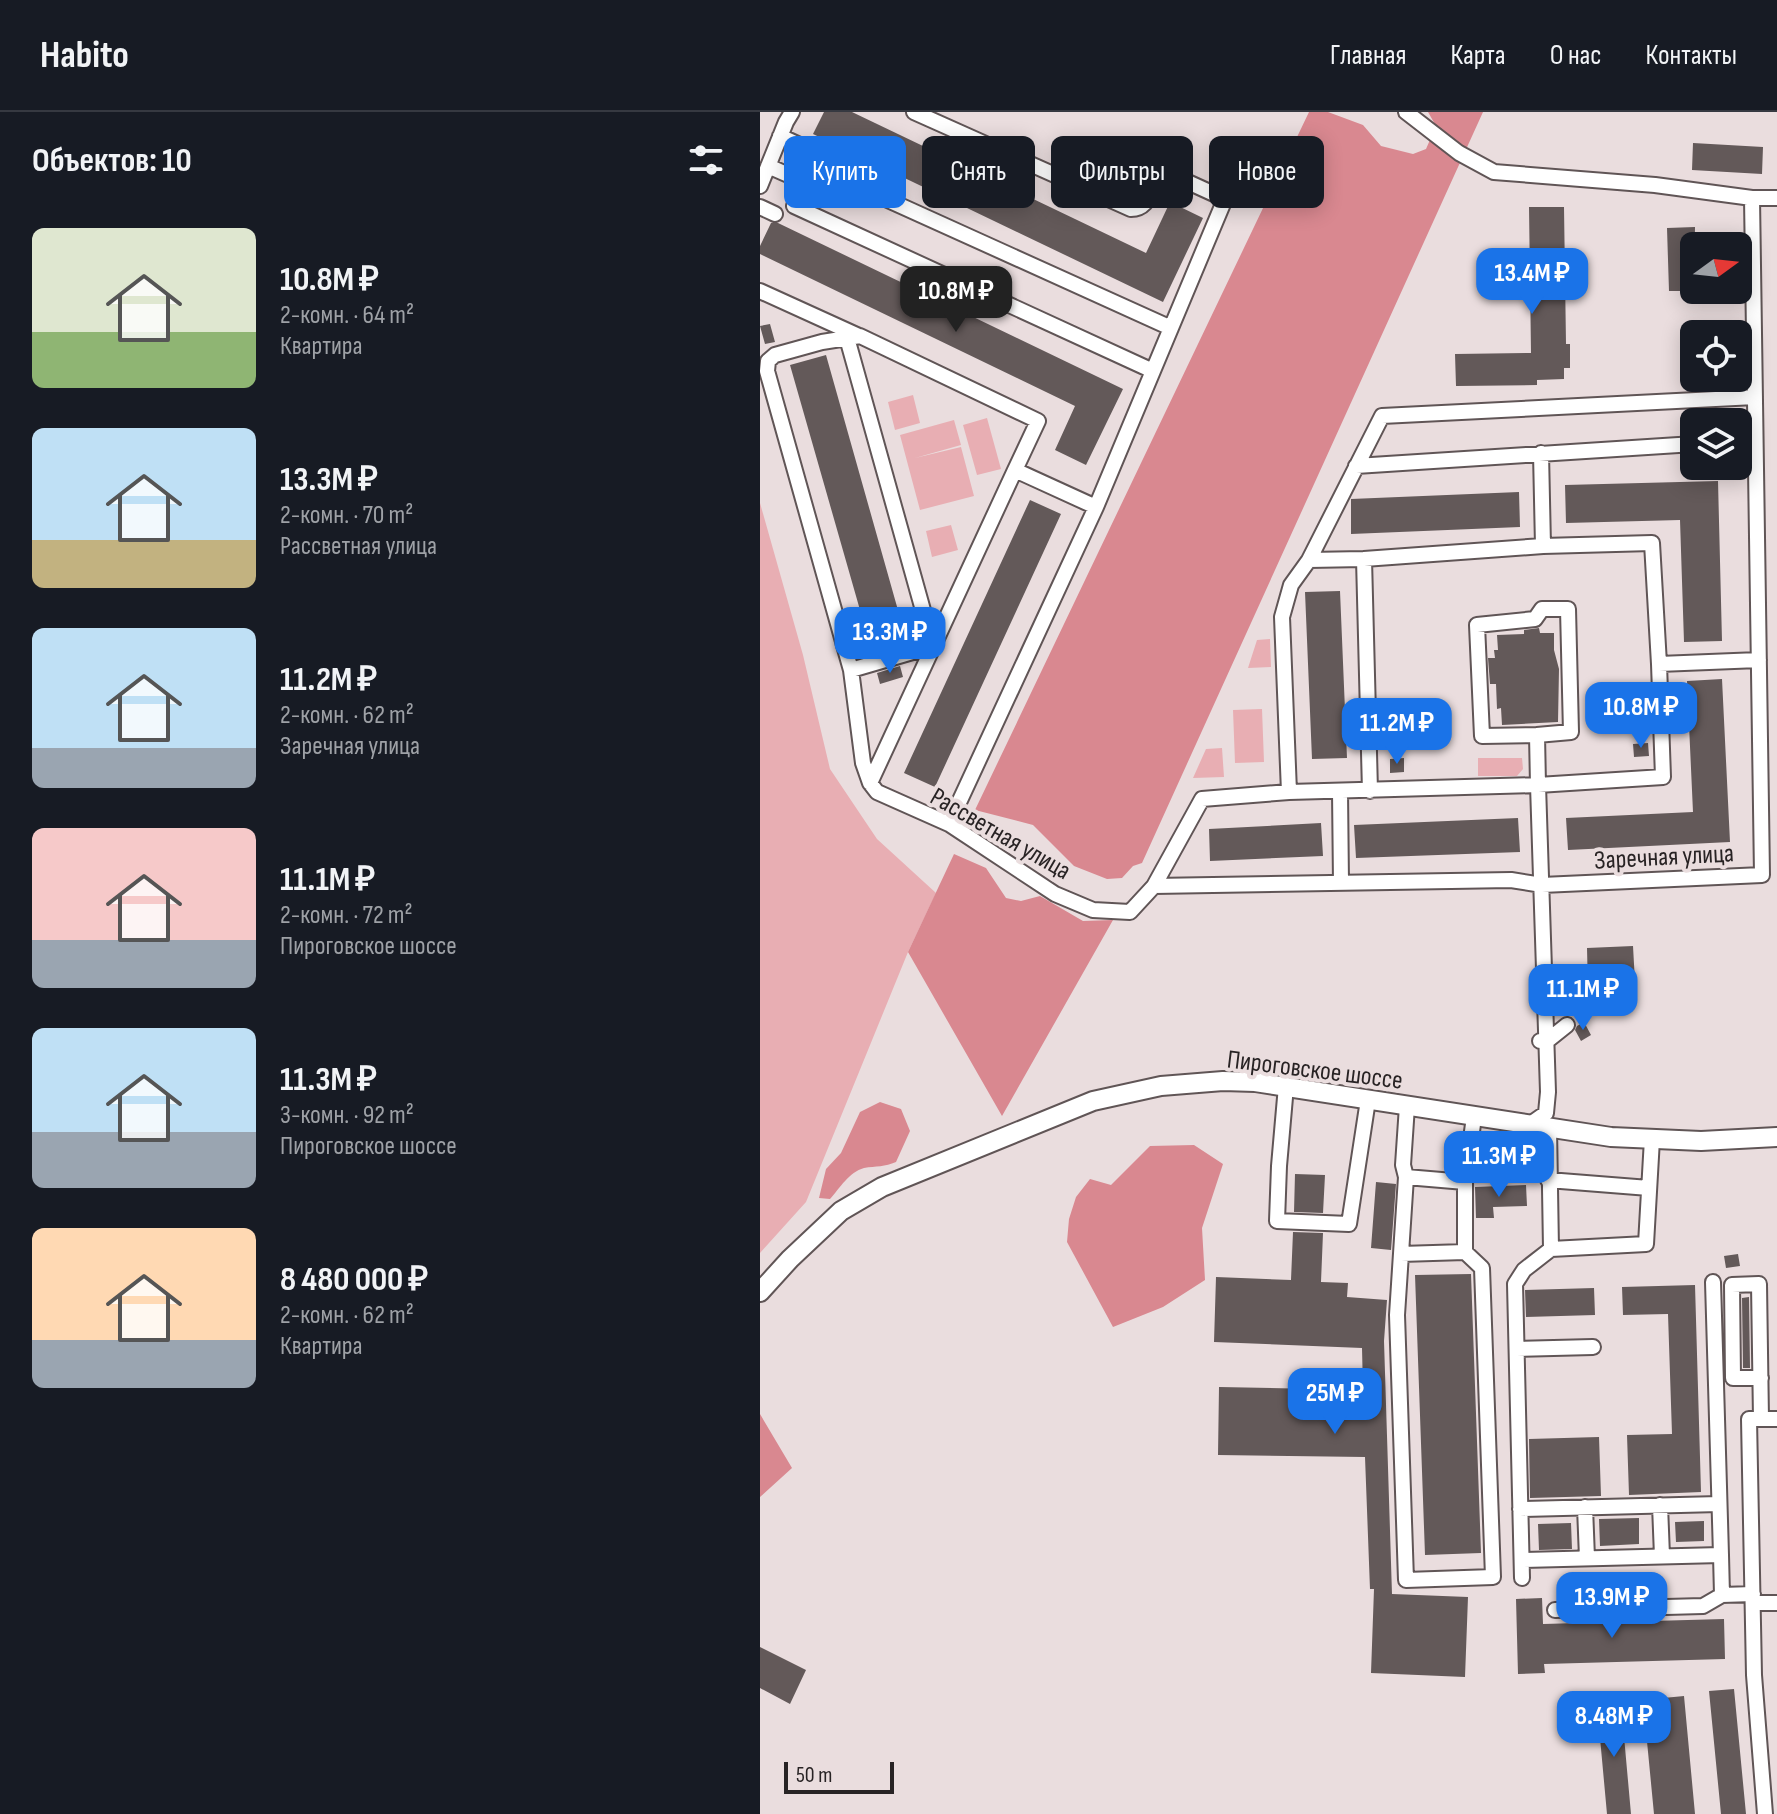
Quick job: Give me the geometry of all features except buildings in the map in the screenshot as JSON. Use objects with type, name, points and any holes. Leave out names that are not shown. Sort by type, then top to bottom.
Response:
[{"type":"main road","name":"Пироговское шоссе","points":[[760,1292],[841,1211],[882,1187],[1093,1101],[1161,1086],[1223,1081],[1286,1086],[1556,1129],[1652,1139],[1701,1141],[1777,1137]]},
{"type":"street","points":[[760,186],[792,112]]},
{"type":"street","points":[[914,112],[1131,209],[1140,209],[1146,204],[1157,178],[1168,173],[1225,199],[1096,507],[949,824]]},
{"type":"street","points":[[1406,112],[1459,153],[1494,172],[1777,198]]},
{"type":"street","points":[[780,136],[784,138]]},
{"type":"street","points":[[768,166],[784,173]]},
{"type":"street","points":[[1153,371],[794,206],[815,167],[1171,328]]},
{"type":"street","name":"Заречная улица","points":[[1154,886],[1511,880],[1542,885],[1762,875],[1752,198]]},
{"type":"street","points":[[760,207],[775,214]]},
{"type":"street","points":[[760,291],[1038,421],[870,783]]},
{"type":"street","points":[[853,337],[775,355],[768,361],[767,371],[851,670],[863,763],[870,783]]},
{"type":"street","points":[[853,337],[933,646]]},
{"type":"street","points":[[1289,792],[1282,617],[1291,585],[1309,560],[1382,416],[1755,397]]},
{"type":"street","points":[[1356,466],[1680,445]]},
{"type":"street","points":[[1541,453],[1543,546]]},
{"type":"street","points":[[1015,470],[1096,507]]},
{"type":"street","points":[[1154,886],[1202,799],[1289,792],[1538,785],[1663,777],[1652,543],[1309,560]]},
{"type":"street","points":[[1364,559],[1370,791]]},
{"type":"street","points":[[1542,609],[1568,609],[1571,732],[1537,735],[1482,736],[1477,625],[1535,619],[1542,609]]},
{"type":"street","points":[[851,670],[933,646]]},
{"type":"street","points":[[1659,664],[1759,660]]},
{"type":"street","points":[[1529,1125],[1546,1113],[1548,1102],[1542,1041],[1542,885],[1537,735]]},
{"type":"street","name":"Рассветная улица","points":[[870,783],[877,792],[949,824],[1055,894],[1093,910],[1130,912],[1154,886]]},
{"type":"street","points":[[1340,792],[1341,883]]},
{"type":"street","points":[[1542,1041],[1567,1025]]},
{"type":"street","points":[[1286,1086],[1277,1221],[1349,1224],[1368,1100]]},
{"type":"street","points":[[1548,1102],[1556,1122],[1548,1180],[1551,1249]]},
{"type":"street","points":[[1401,1254],[1465,1252],[1482,1268],[1493,1577],[1406,1580],[1397,1315],[1407,1106]]},
{"type":"street","points":[[1465,1252],[1465,1182],[1474,1117]]},
{"type":"street","points":[[1522,1578],[1515,1284],[1524,1270],[1551,1249],[1646,1244],[1652,1139]]},
{"type":"street","points":[[1406,1177],[1465,1182]]},
{"type":"street","points":[[1548,1180],[1649,1188]]},
{"type":"street","points":[[1713,1282],[1722,1595]]},
{"type":"street","points":[[1761,1378],[1733,1378],[1732,1285],[1759,1284],[1761,1378],[1761,1419]]},
{"type":"street","points":[[1517,1349],[1593,1347]]},
{"type":"street","points":[[1765,1814],[1754,1675],[1749,1419],[1777,1419]]},
{"type":"street","points":[[1520,1509],[1719,1504]]},
{"type":"street","points":[[1660,1505],[1662,1556]]},
{"type":"street","points":[[1585,1507],[1587,1558]]},
{"type":"street","points":[[1522,1560],[1721,1555]]},
{"type":"street","points":[[1555,1610],[1703,1606],[1722,1595],[1777,1603]]},
{"type":"shaded area","points":[[1309,112],[1328,112],[1363,125],[1381,146],[1413,154],[1426,149],[1436,126],[1428,112],[1483,112],[1142,863],[1133,866],[1122,878],[1107,879],[1074,866],[1033,825],[975,810],[1263,208],[1324,208],[1324,136],[1298,136]]},
{"type":"shaded area","points":[[913,395],[920,423],[895,430],[888,402]]},
{"type":"shaded area","points":[[987,418],[1001,469],[977,475],[963,425]]},
{"type":"shaded area","points":[[954,420],[961,445],[915,458],[961,447],[974,496],[920,510],[900,435]]},
{"type":"shaded area","points":[[760,503],[803,655],[830,769],[877,839],[936,893],[908,952],[806,1202],[760,1253]]},
{"type":"shaded area","points":[[951,525],[958,550],[932,557],[926,531]]},
{"type":"shaded area","points":[[1270,639],[1271,667],[1248,668],[1257,640]]},
{"type":"shaded area","points":[[1606,699],[1646,699],[1646,728],[1607,729]]},
{"type":"shaded area","points":[[1262,709],[1264,762],[1235,763],[1233,710]]},
{"type":"shaded area","points":[[1222,748],[1224,777],[1193,778],[1206,749]]},
{"type":"shaded area","points":[[1478,758],[1522,758],[1523,769],[1517,776],[1478,776]]},
{"type":"shaded area","points":[[954,854],[986,868],[1006,898],[1021,901],[1040,896],[1083,921],[1113,920],[1002,1116],[908,952]]},
{"type":"shaded area","points":[[880,1102],[901,1109],[910,1131],[896,1162],[859,1170],[830,1199],[819,1198],[826,1169],[841,1153],[860,1112]]},
{"type":"shaded area","points":[[1194,1145],[1223,1164],[1202,1228],[1205,1280],[1163,1307],[1113,1327],[1067,1242],[1069,1219],[1076,1197],[1090,1179],[1111,1185],[1150,1146]]},
{"type":"shaded area","points":[[760,1414],[792,1468],[760,1497]]}]
